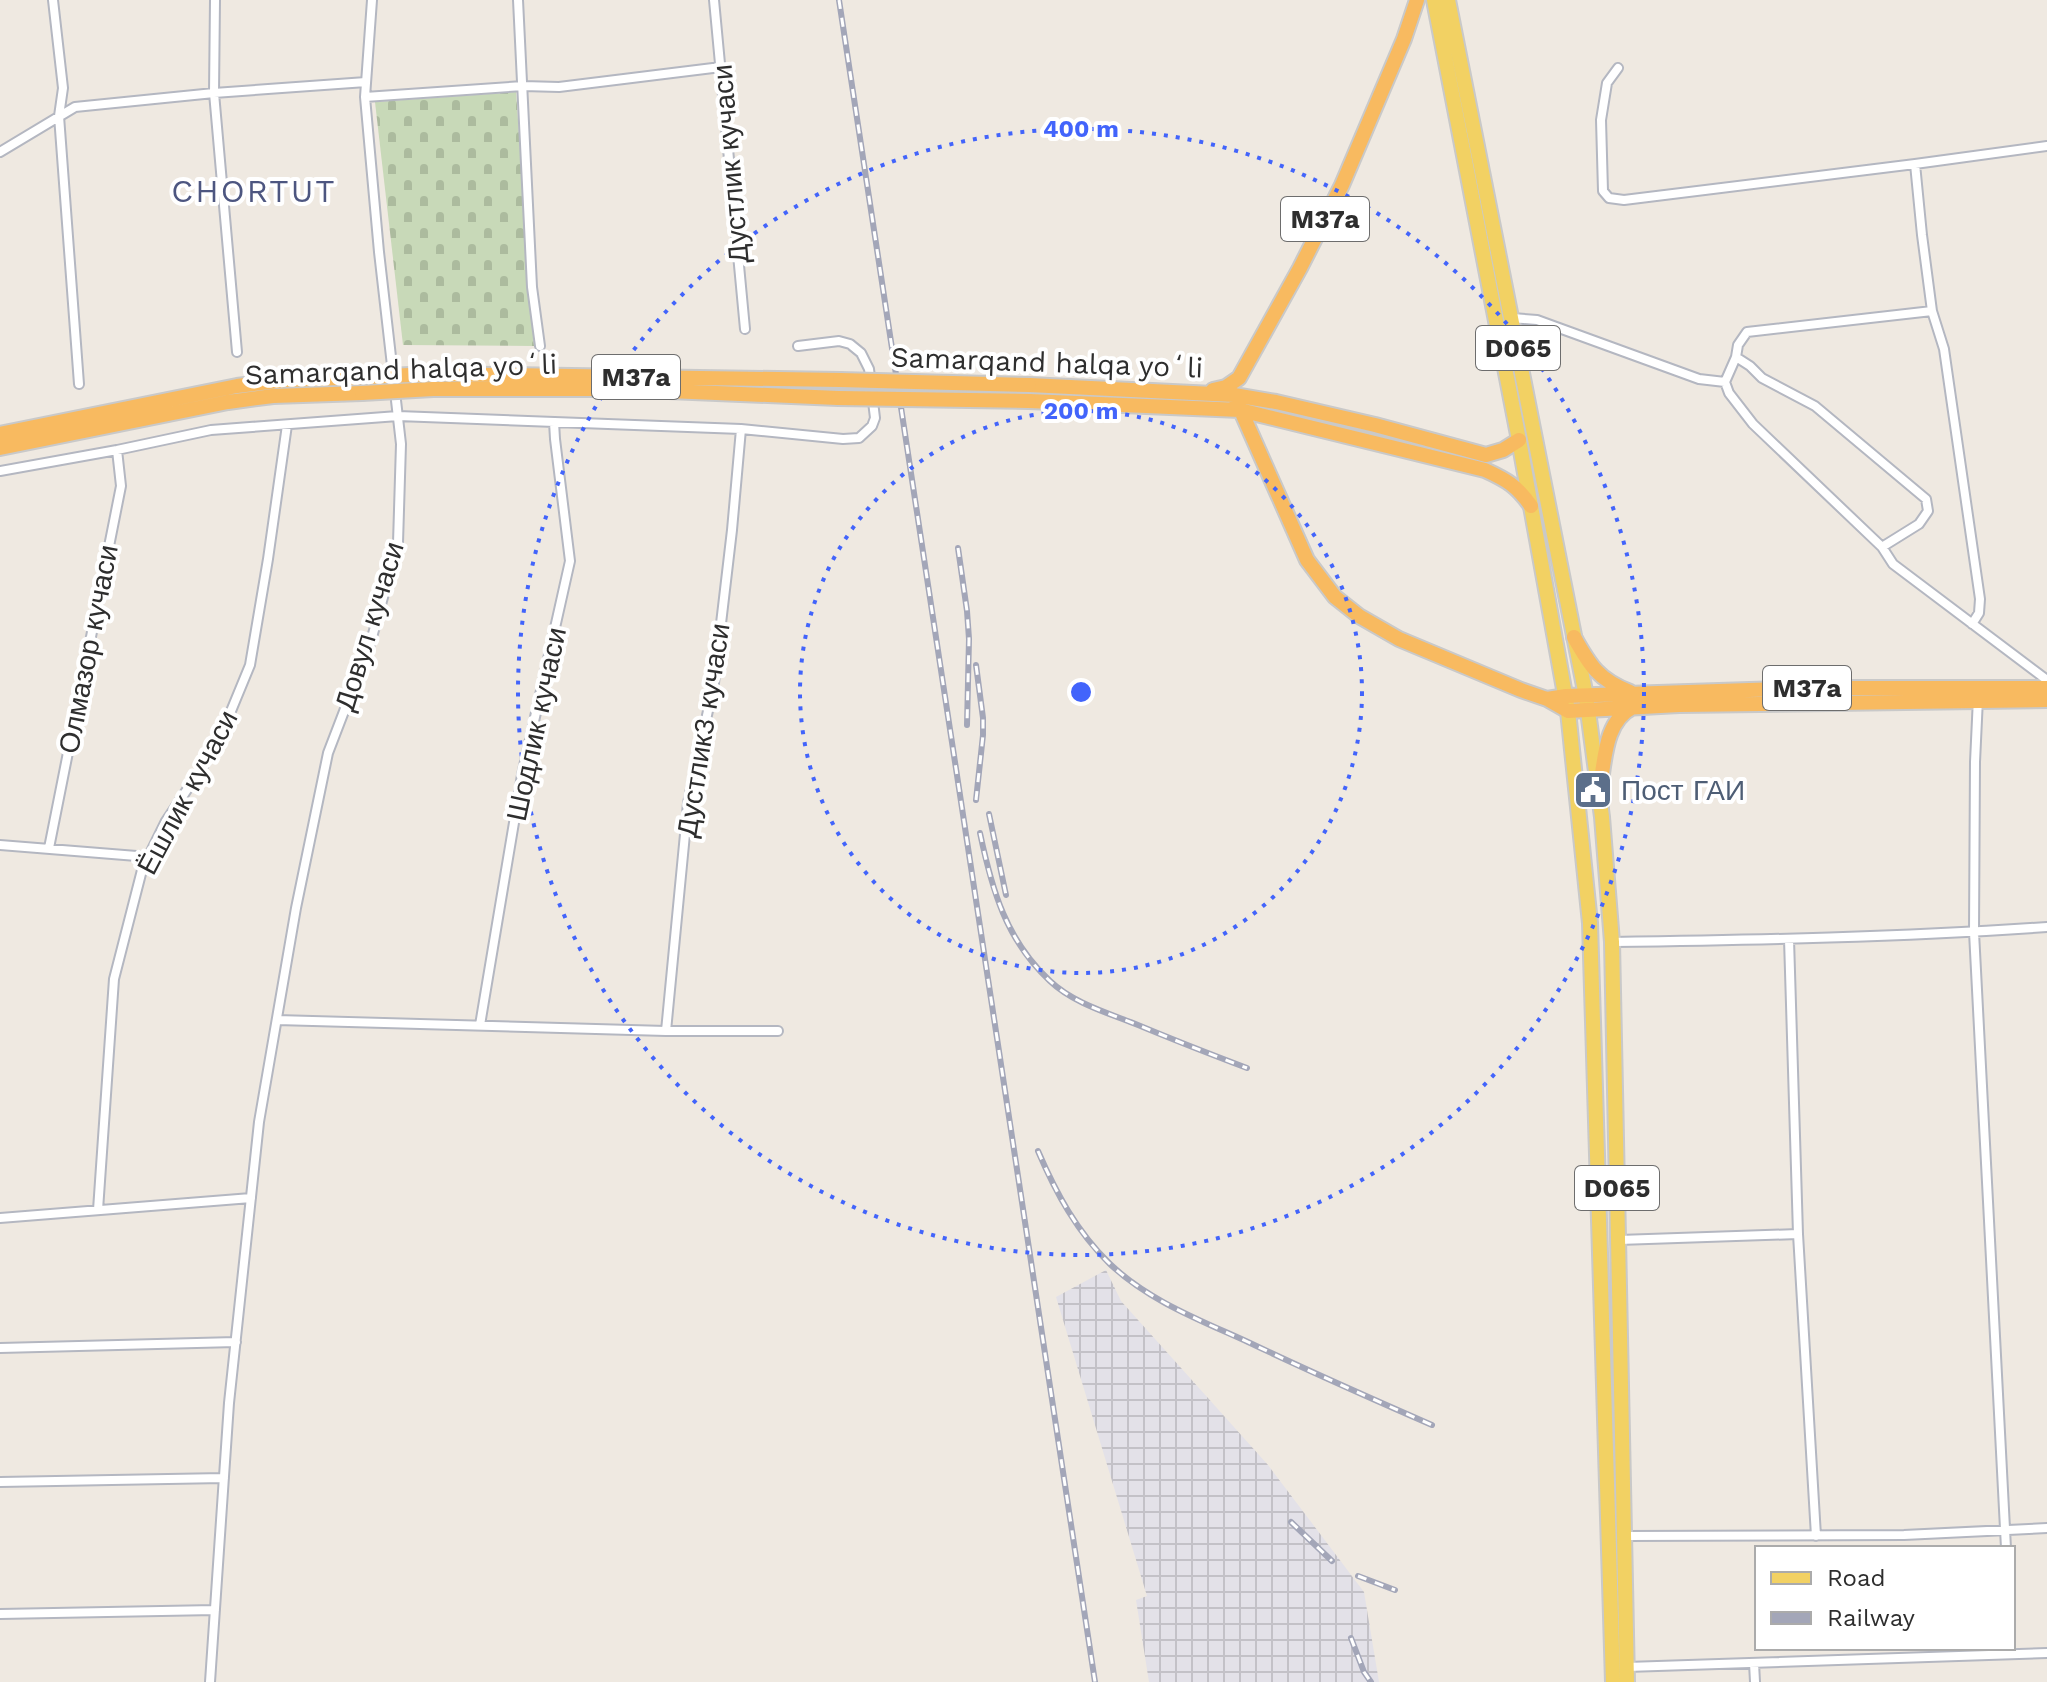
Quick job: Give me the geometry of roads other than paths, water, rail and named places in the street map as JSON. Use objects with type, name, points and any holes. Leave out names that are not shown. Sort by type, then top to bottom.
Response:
[{"type":"highway","name":"M37a","points":[[1186,394],[1219,390],[1239,378],[1342,185],[1404,39],[1417,0]]},
{"type":"highway","name":"Samarqand halqa yoʻli","points":[[0,434],[237,386],[284,380],[366,377],[838,398],[1215,408],[1240,410],[1485,470],[1520,490],[1531,506]]},
{"type":"highway","name":"Samarqand halqa yoʻli","points":[[0,448],[228,402],[296,395],[362,393],[432,382],[840,380],[1234,395],[1339,416],[1486,455],[1503,450],[1519,440]]},
{"type":"highway","name":"Samarqand halqa yoʻli","points":[[1234,395],[1307,560],[1335,597],[1359,616],[1399,639],[1521,690],[1567,704],[1808,688],[2047,700]]},
{"type":"highway","points":[[1215,408],[1237,418],[1254,444]]},
{"type":"highway","points":[[1574,637],[1603,680],[1634,700],[1612,730],[1599,792]]},
{"type":"highway","name":"Samarqand halqa yoʻli","points":[[1978,695],[2047,688]]},
{"type":"main road","name":"D065","points":[[1434,0],[1567,704],[1590,923],[1613,1682]]},
{"type":"main road","name":"D065","points":[[1448,0],[1587,704],[1599,792],[1612,942],[1627,1674]]},
{"type":"street","points":[[53,0],[63,88],[59,116],[79,384]]},
{"type":"street","points":[[215,0],[214,93],[237,352]]},
{"type":"street","name":"Довул кучаси","points":[[210,1682],[224,1478],[259,1122],[296,908],[328,753],[371,641],[398,543],[401,444],[365,97],[372,0]]},
{"type":"street","points":[[518,0],[532,287],[540,346]]},
{"type":"street","name":"Дустлик кучаси","points":[[714,0],[745,329]]},
{"type":"street","points":[[365,97],[523,86],[559,87],[721,67]]},
{"type":"street","points":[[1618,68],[1607,83],[1601,120],[1603,191],[1609,198],[1624,200],[2047,146]]},
{"type":"street","points":[[0,152],[75,107],[366,82]]},
{"type":"street","points":[[1915,164],[1932,311],[1944,349],[1980,599],[1979,613],[1972,624]]},
{"type":"street","points":[[1932,311],[1747,332],[1738,345],[1725,382],[1729,393],[1753,424],[1882,547],[1893,564],[2047,680]]},
{"type":"street","points":[[1512,318],[1537,320],[1699,379],[1725,382]]},
{"type":"street","points":[[0,471],[211,430],[398,416],[741,429],[859,438],[872,426],[875,418],[869,369],[861,353],[850,344],[839,341],[798,346]]},
{"type":"street","points":[[1736,357],[1762,378],[1815,406],[1926,499],[1928,511],[1919,524],[1882,547]]},
{"type":"street","name":"Шодлик кучаси","points":[[480,1025],[522,775],[570,561],[554,422]]},
{"type":"street","name":"Ёшлик кучаси","points":[[98,1210],[114,979],[142,870],[166,821],[217,745],[250,665],[287,425]]},
{"type":"street","name":"Дустлик3 кучаси","points":[[666,1031],[688,803],[714,683],[741,429]]},
{"type":"street","name":"Олмазор кучаси","points":[[49,848],[121,486],[117,450]]},
{"type":"street","points":[[1978,695],[1974,932],[2006,1546]]},
{"type":"street","points":[[0,845],[149,857]]},
{"type":"street","points":[[1612,942],[1789,939],[2047,927]]},
{"type":"street","points":[[1789,939],[1798,1234],[1816,1536]]},
{"type":"street","points":[[277,1020],[666,1031],[778,1031]]},
{"type":"street","points":[[0,1218],[251,1198]]},
{"type":"street","points":[[1619,1240],[1798,1234]]},
{"type":"street","points":[[0,1348],[236,1342]]},
{"type":"street","points":[[0,1482],[224,1478]]},
{"type":"street","points":[[1626,1536],[1904,1535],[2047,1528]]},
{"type":"street","points":[[0,1614],[215,1610]]},
{"type":"street","points":[[1627,1674],[1754,1663],[2005,1651],[2047,1653]]},
{"type":"street","points":[[1754,1663],[1755,1682]]},
{"type":"railway","points":[[839,0],[1095,1682]]},
{"type":"railway","points":[[958,548],[969,639],[967,725]]},
{"type":"railway","points":[[976,665],[983,735],[976,800]]},
{"type":"railway","points":[[989,814],[1006,895]]},
{"type":"railway","points":[[980,833],[996,894],[1012,931],[1022,949],[1059,989],[1091,1007],[1247,1068]]},
{"type":"railway","points":[[1038,1151],[1060,1197],[1087,1239],[1110,1264],[1141,1289],[1194,1317],[1432,1425]]},
{"type":"railway","points":[[1291,1522],[1332,1561]]},
{"type":"railway","points":[[1358,1576],[1395,1590]]},
{"type":"railway","points":[[1351,1638],[1371,1682]]},
{"type":"place","name":"Пост ГАИ","points":[[1593,790]]},
{"type":"district","name":"CHORTUT","points":[[254,191]]}]
